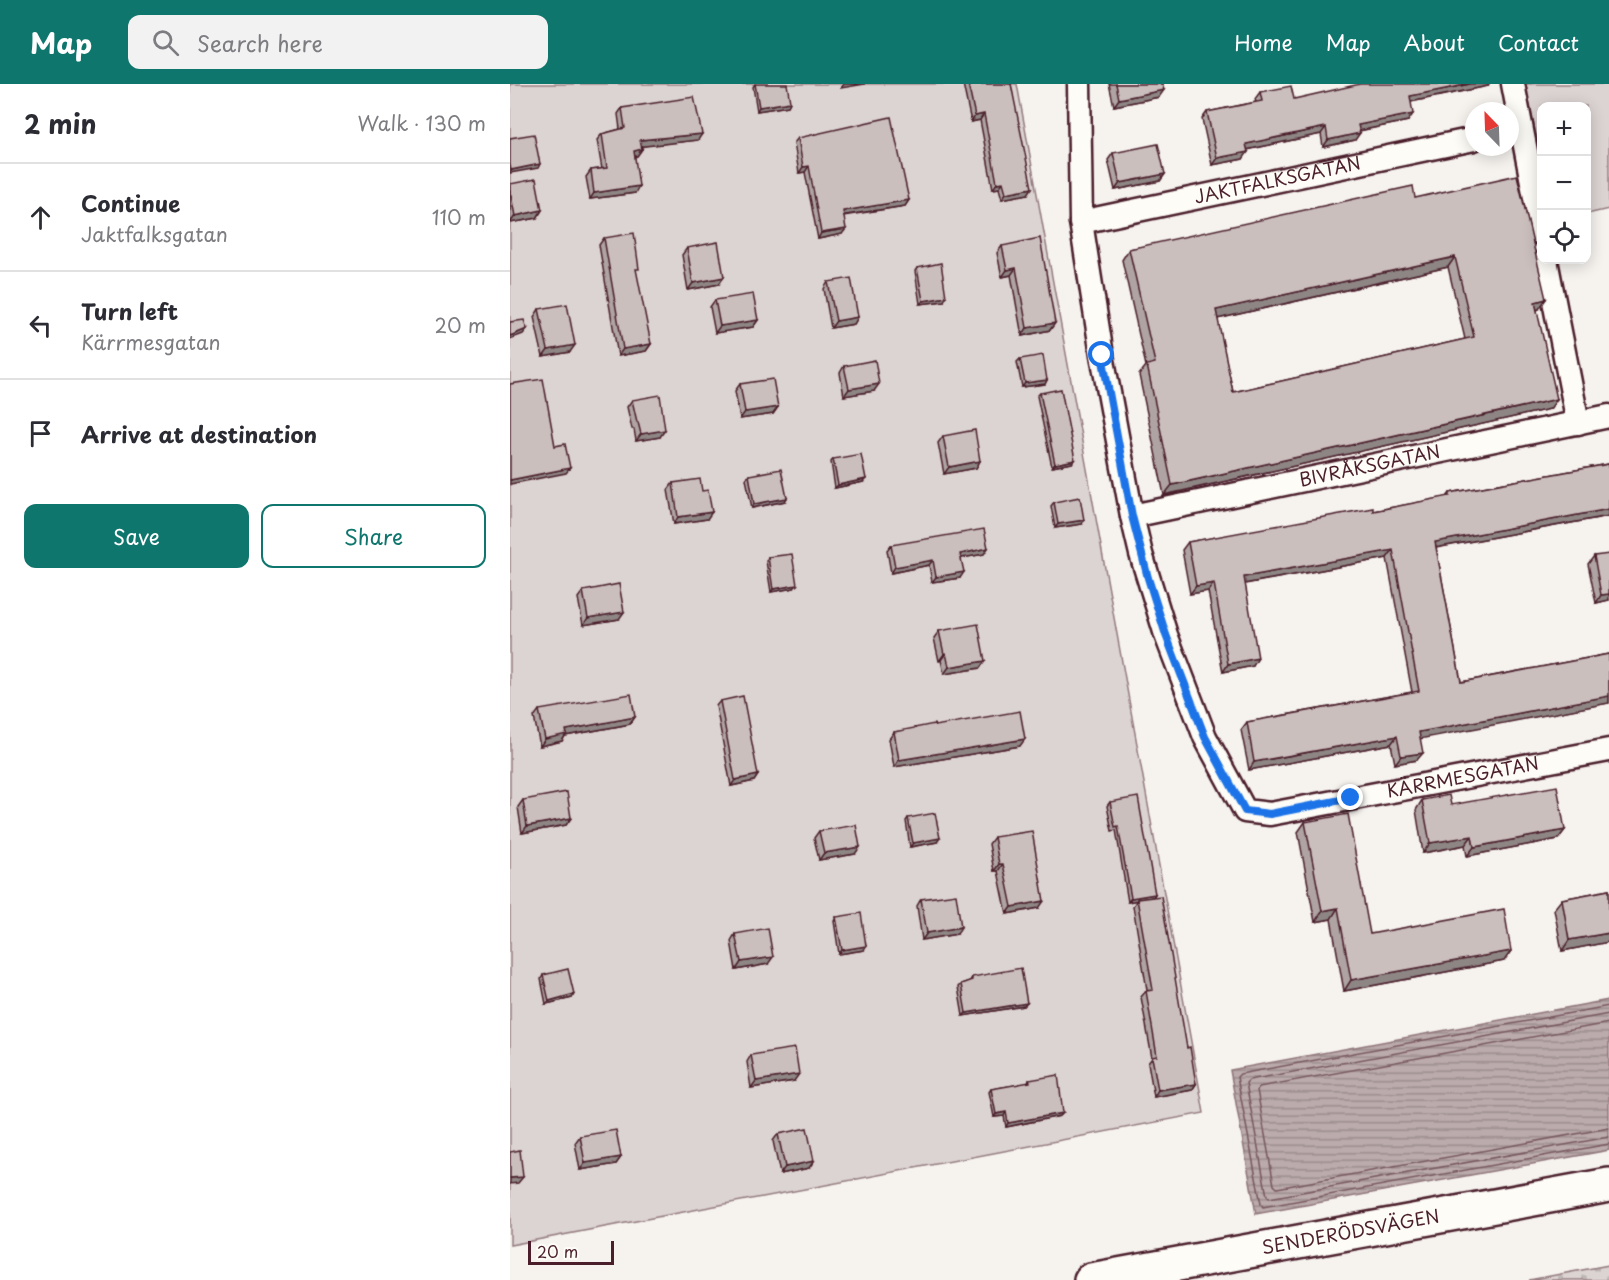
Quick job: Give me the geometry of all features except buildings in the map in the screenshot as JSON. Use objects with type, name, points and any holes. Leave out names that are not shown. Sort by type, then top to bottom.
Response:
[{"type":"street","points":[[1079,84],[1081,222],[1102,355],[1132,516]]},
{"type":"street","points":[[1513,84],[1514,102]]},
{"type":"street","name":"JAKTFALKSGATAN","points":[[1081,222],[1465,141]]},
{"type":"street","points":[[1519,142],[1537,214]]},
{"type":"street","points":[[1547,264],[1578,423]]},
{"type":"street","name":"BIVRÅKSGATAN","points":[[1132,516],[1609,416]]},
{"type":"street","name":"KÄRRMESGATAN","points":[[1132,516],[1141,555],[1178,666],[1205,737],[1245,811],[1270,814],[1609,750]]},
{"type":"street","name":"SENDERÖDSVÄGEN","points":[[1091,1280],[1609,1185]]},
{"type":"green space","points":[[510,84],[1017,84],[1204,1113],[510,1245]]},
{"type":"green space","points":[[1525,84],[1609,84],[1609,209],[1591,213],[1591,102],[1537,102],[1537,140]]},
{"type":"green space","points":[[1609,1265],[1609,1280],[1529,1280]]},
{"type":"water","points":[[1609,1000],[1609,1150],[1256,1214],[1230,1070]]},
{"type":"route","points":[[1102,355],[1132,516],[1148,578],[1166,635],[1205,737],[1245,811],[1270,814],[1351,798]]}]
